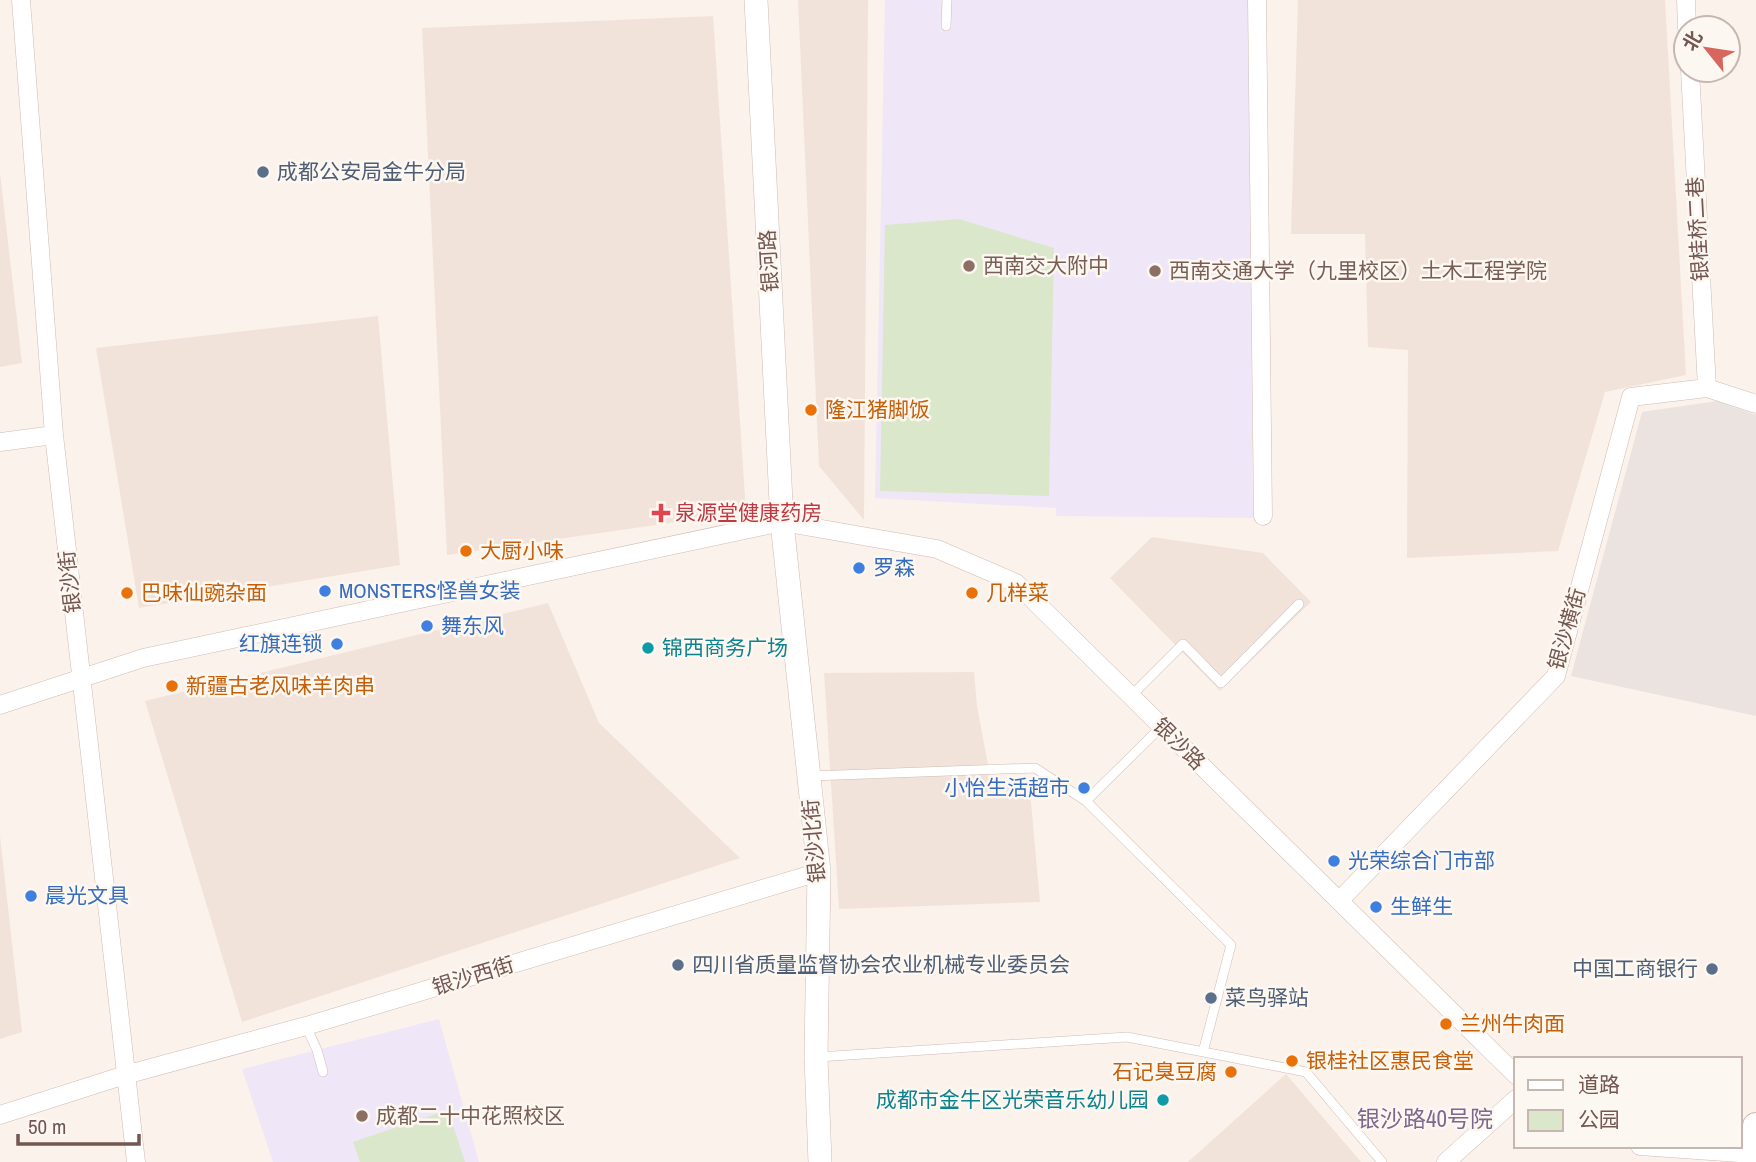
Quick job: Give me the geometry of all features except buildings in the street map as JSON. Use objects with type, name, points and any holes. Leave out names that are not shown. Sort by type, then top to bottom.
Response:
[{"type":"main road","points":[[1753,1158],[1756,1126]]},
{"type":"street","name":"银沙街","points":[[21,0],[54,435],[136,1162]]},
{"type":"street","name":"银河路","points":[[756,0],[782,522]]},
{"type":"street","points":[[1257,0],[1263,516]]},
{"type":"street","name":"银桂桥二巷","points":[[1690,84],[1707,388]]},
{"type":"street","points":[[1707,388],[1756,404]]},
{"type":"street","name":"银沙横街","points":[[1339,901],[1556,676],[1631,397],[1707,388]]},
{"type":"street","points":[[0,442],[54,435]]},
{"type":"street","points":[[0,705],[143,658],[782,522]]},
{"type":"street","name":"银沙路","points":[[782,522],[937,549],[1016,583],[1514,1073]]},
{"type":"street","name":"银沙北街","points":[[782,522],[819,872],[816,1057],[820,1162]]},
{"type":"street","name":"银沙西街","points":[[0,1115],[125,1075],[306,1027],[819,872]]},
{"type":"street","points":[[1446,1162],[1514,1102]]},
{"type":"street","points":[[1659,1148],[1753,1158]]},
{"type":"lane","points":[[946,26],[947,0]]},
{"type":"lane","points":[[1131,696],[1183,644],[1221,683],[1299,604]]},
{"type":"lane","points":[[1086,801],[1161,727]]},
{"type":"lane","points":[[809,776],[1035,768],[1086,801],[1231,945],[1203,1052]]},
{"type":"lane","points":[[306,1027],[317,1050],[323,1072]]},
{"type":"lane","points":[[816,1057],[1127,1037],[1306,1072],[1382,1162]]},
{"type":"shaded area","points":[[798,0],[868,0],[864,520],[819,466]]},
{"type":"shaded area","points":[[885,0],[1248,0],[1253,518],[1056,516],[1056,508],[875,498]]},
{"type":"shaded area","points":[[1298,0],[1665,0],[1686,375],[1605,392],[1558,551],[1407,558],[1408,350],[1368,347],[1365,234],[1291,234]]},
{"type":"shaded area","points":[[713,16],[746,512],[447,555],[422,28]]},
{"type":"shaded area","points":[[0,173],[22,363],[0,367]]},
{"type":"shaded area","points":[[378,316],[400,565],[139,608],[96,348]]},
{"type":"shaded area","points":[[1717,401],[1756,415],[1756,716],[1571,676],[1642,412]]},
{"type":"shaded area","points":[[1152,537],[1263,553],[1311,602],[1220,691],[1110,578]]},
{"type":"shaded area","points":[[548,603],[599,723],[740,858],[242,1022],[145,701]]},
{"type":"shaded area","points":[[974,672],[988,778],[1029,780],[1040,902],[839,909],[824,673]]},
{"type":"shaded area","points":[[0,836],[22,1032],[0,1039]]},
{"type":"shaded area","name":"成都二十中花照校区","points":[[439,1019],[479,1162],[273,1162],[242,1069]]},
{"type":"shaded area","points":[[1286,1074],[1361,1162],[1188,1162]]},
{"type":"green space","points":[[959,219],[1054,248],[1049,496],[880,491],[885,225]]},
{"type":"green space","points":[[448,1110],[465,1162],[360,1162],[353,1142]]},
{"type":"place","name":"成都公安局金牛分局","points":[[263,172]]},
{"type":"place","name":"西南交大附中","points":[[969,266]]},
{"type":"place","name":"西南交通大学（九里校区）土木工程学院","points":[[1155,271]]},
{"type":"place","name":"隆江猪脚饭","points":[[811,410]]},
{"type":"place","name":"泉源堂健康药房","points":[[661,513]]},
{"type":"place","name":"大厨小味","points":[[466,551]]},
{"type":"place","name":"罗森","points":[[859,568]]},
{"type":"place","name":"MONSTERS怪兽女装","points":[[325,591]]},
{"type":"place","name":"巴味仙豌杂面","points":[[127,593]]},
{"type":"place","name":"几样菜","points":[[972,593]]},
{"type":"place","name":"舞东风","points":[[427,626]]},
{"type":"place","name":"红旗连锁","points":[[337,644]]},
{"type":"place","name":"锦西商务广场","points":[[648,648]]},
{"type":"place","name":"新疆古老风味羊肉串","points":[[172,686]]},
{"type":"place","name":"小怡生活超市","points":[[1084,788]]},
{"type":"place","name":"光荣综合门市部","points":[[1334,861]]},
{"type":"place","name":"晨光文具","points":[[31,896]]},
{"type":"place","name":"生鲜生","points":[[1376,907]]},
{"type":"place","name":"四川省质量监督协会农业机械专业委员会","points":[[678,965]]},
{"type":"place","name":"中国工商银行","points":[[1712,969]]},
{"type":"place","name":"菜鸟驿站","points":[[1211,998]]},
{"type":"place","name":"兰州牛肉面","points":[[1446,1024]]},
{"type":"place","name":"银桂社区惠民食堂","points":[[1292,1061]]},
{"type":"place","name":"石记臭豆腐","points":[[1231,1072]]},
{"type":"place","name":"成都市金牛区光荣音乐幼儿园","points":[[1163,1100]]},
{"type":"place","name":"成都二十中花照校区","points":[[362,1116]]},
{"type":"district","name":"银沙路40号院","points":[[1425,1119]]}]
